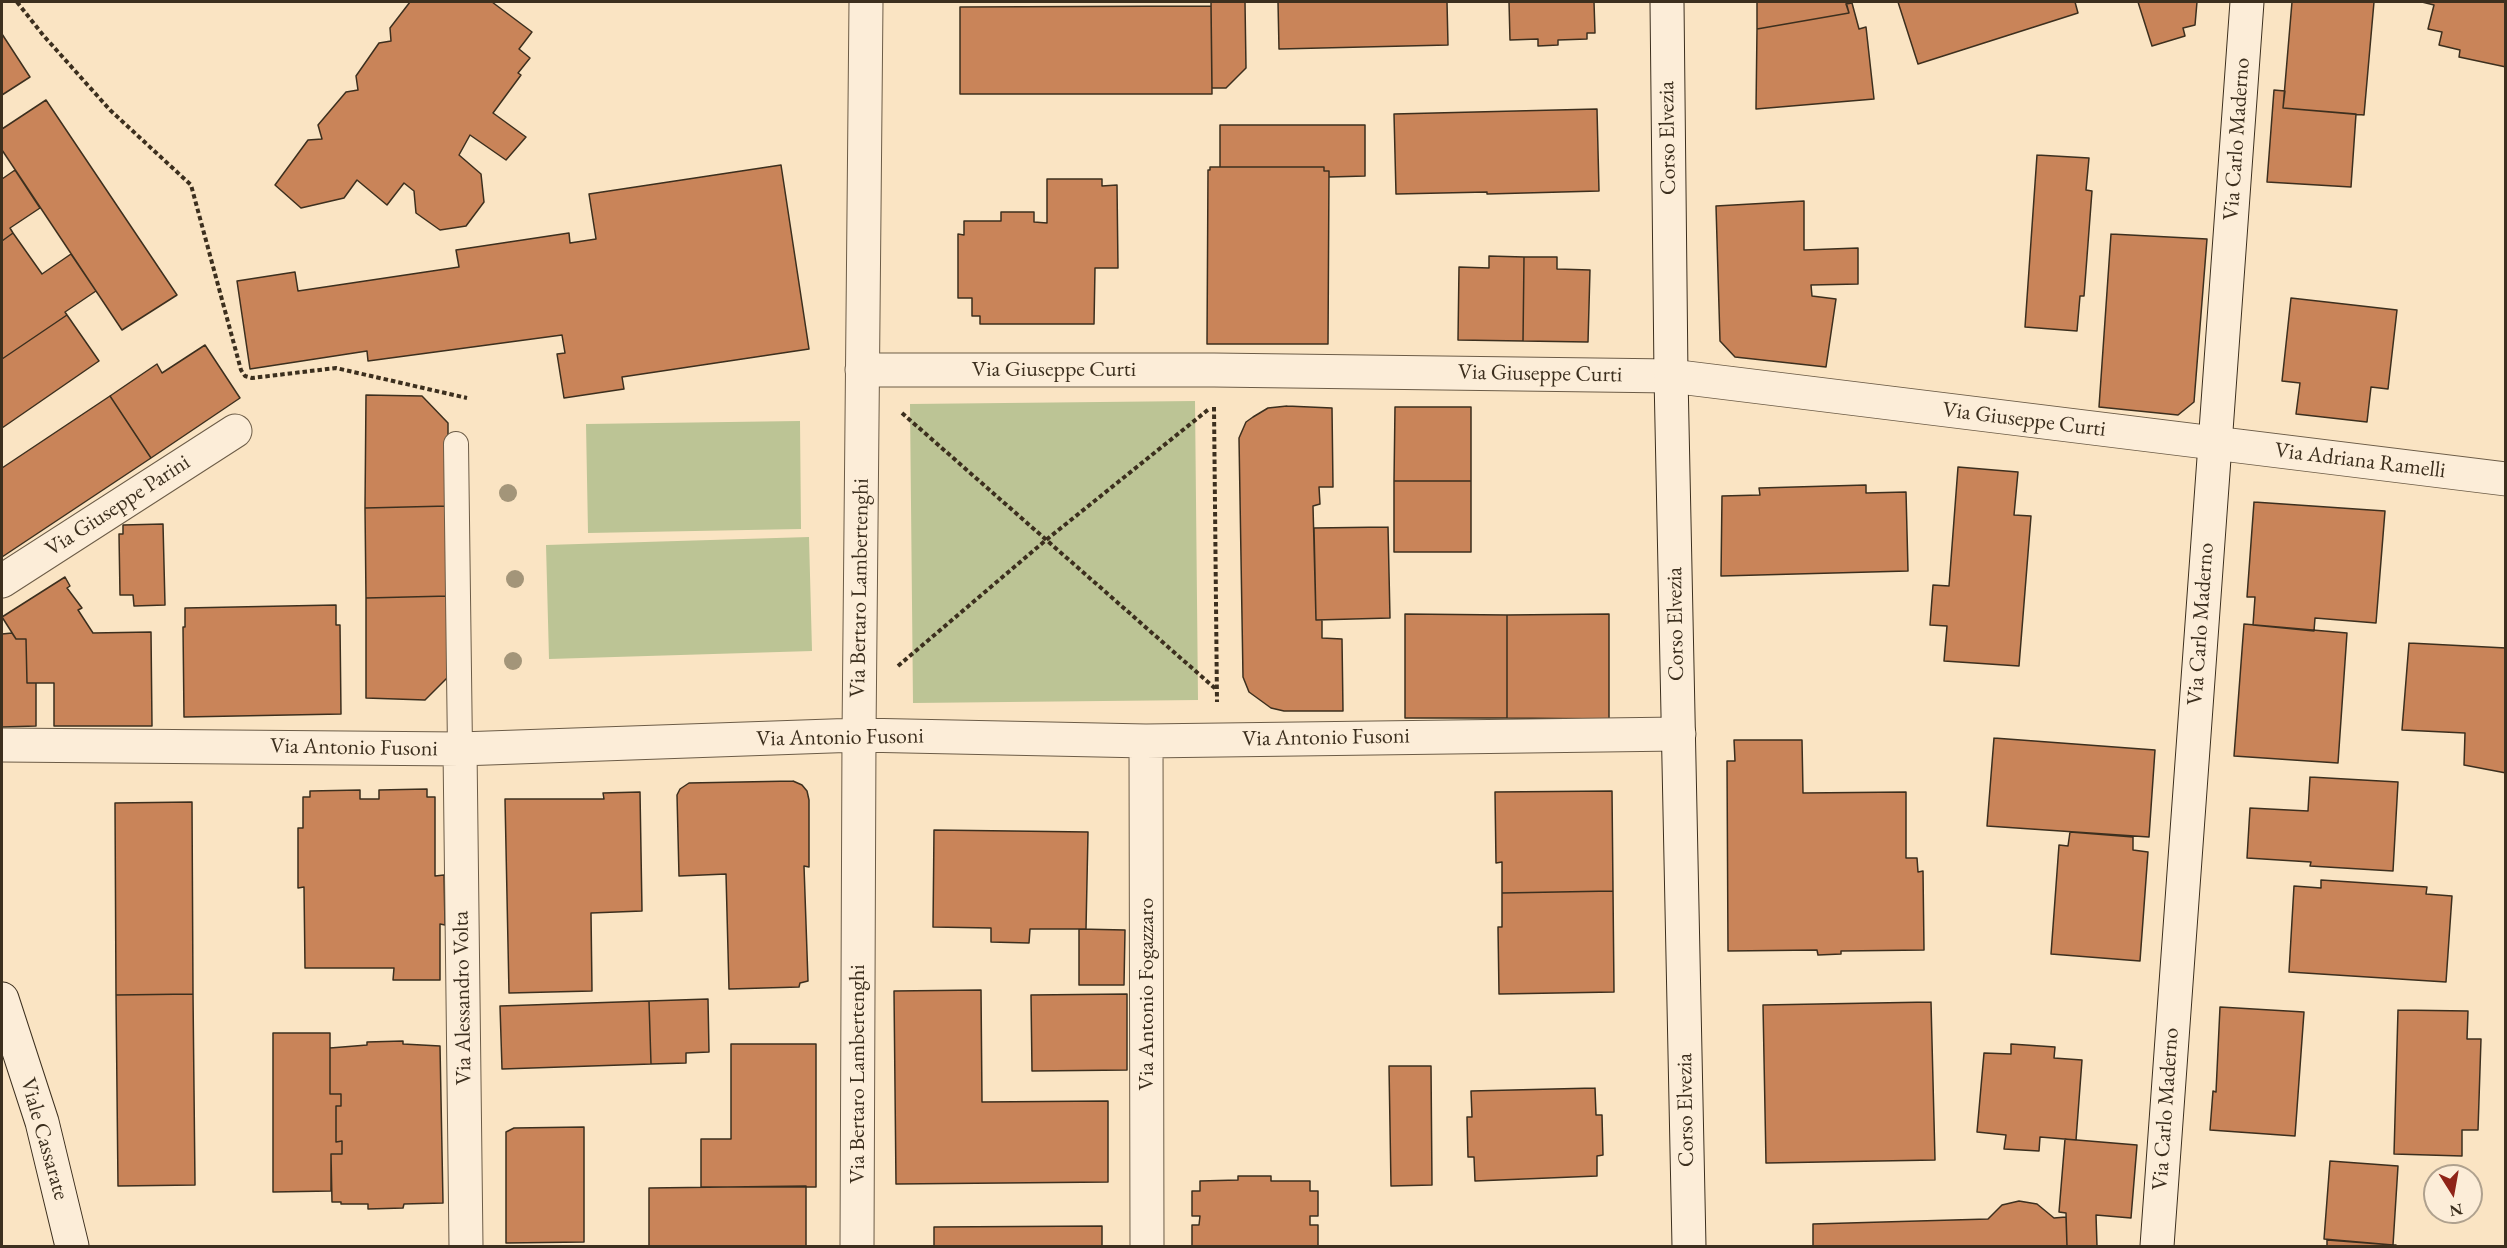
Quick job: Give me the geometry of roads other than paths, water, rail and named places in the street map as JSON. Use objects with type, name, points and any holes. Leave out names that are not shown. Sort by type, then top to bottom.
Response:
[{"type":"street","name":"Via Bertaro Lambertenghi","points":[[857,1246],[859,699],[866,2]]},
{"type":"street","name":"Corso Elvezia","points":[[1666,2],[1671,376],[1689,1246]]},
{"type":"street","name":"Via Carlo Maderno","points":[[2157,1246],[2247,2]]},
{"type":"street","name":"Via Giuseppe Curti","points":[[862,374],[1202,370],[1671,376],[2214,444]]},
{"type":"street","name":"Via Giuseppe Parini","points":[[2,581],[235,431]]},
{"type":"street","name":"Via Adriana Ramelli","points":[[2214,444],[2505,479]]},
{"type":"street","name":"Via Antonio Fusoni","points":[[2,745],[460,750],[859,735],[1146,741],[1678,734]]},
{"type":"street","name":"Via Antonio Fogazzaro","points":[[1146,741],[1147,1246]]},
{"type":"street","name":"Via Alessandro Volta","points":[[460,750],[466,1246]]},
{"type":"street","name":"Viale Cassarate","points":[[2,999],[42,1122],[72,1246]]},
{"type":"lane","points":[[456,444],[460,750]]}]
